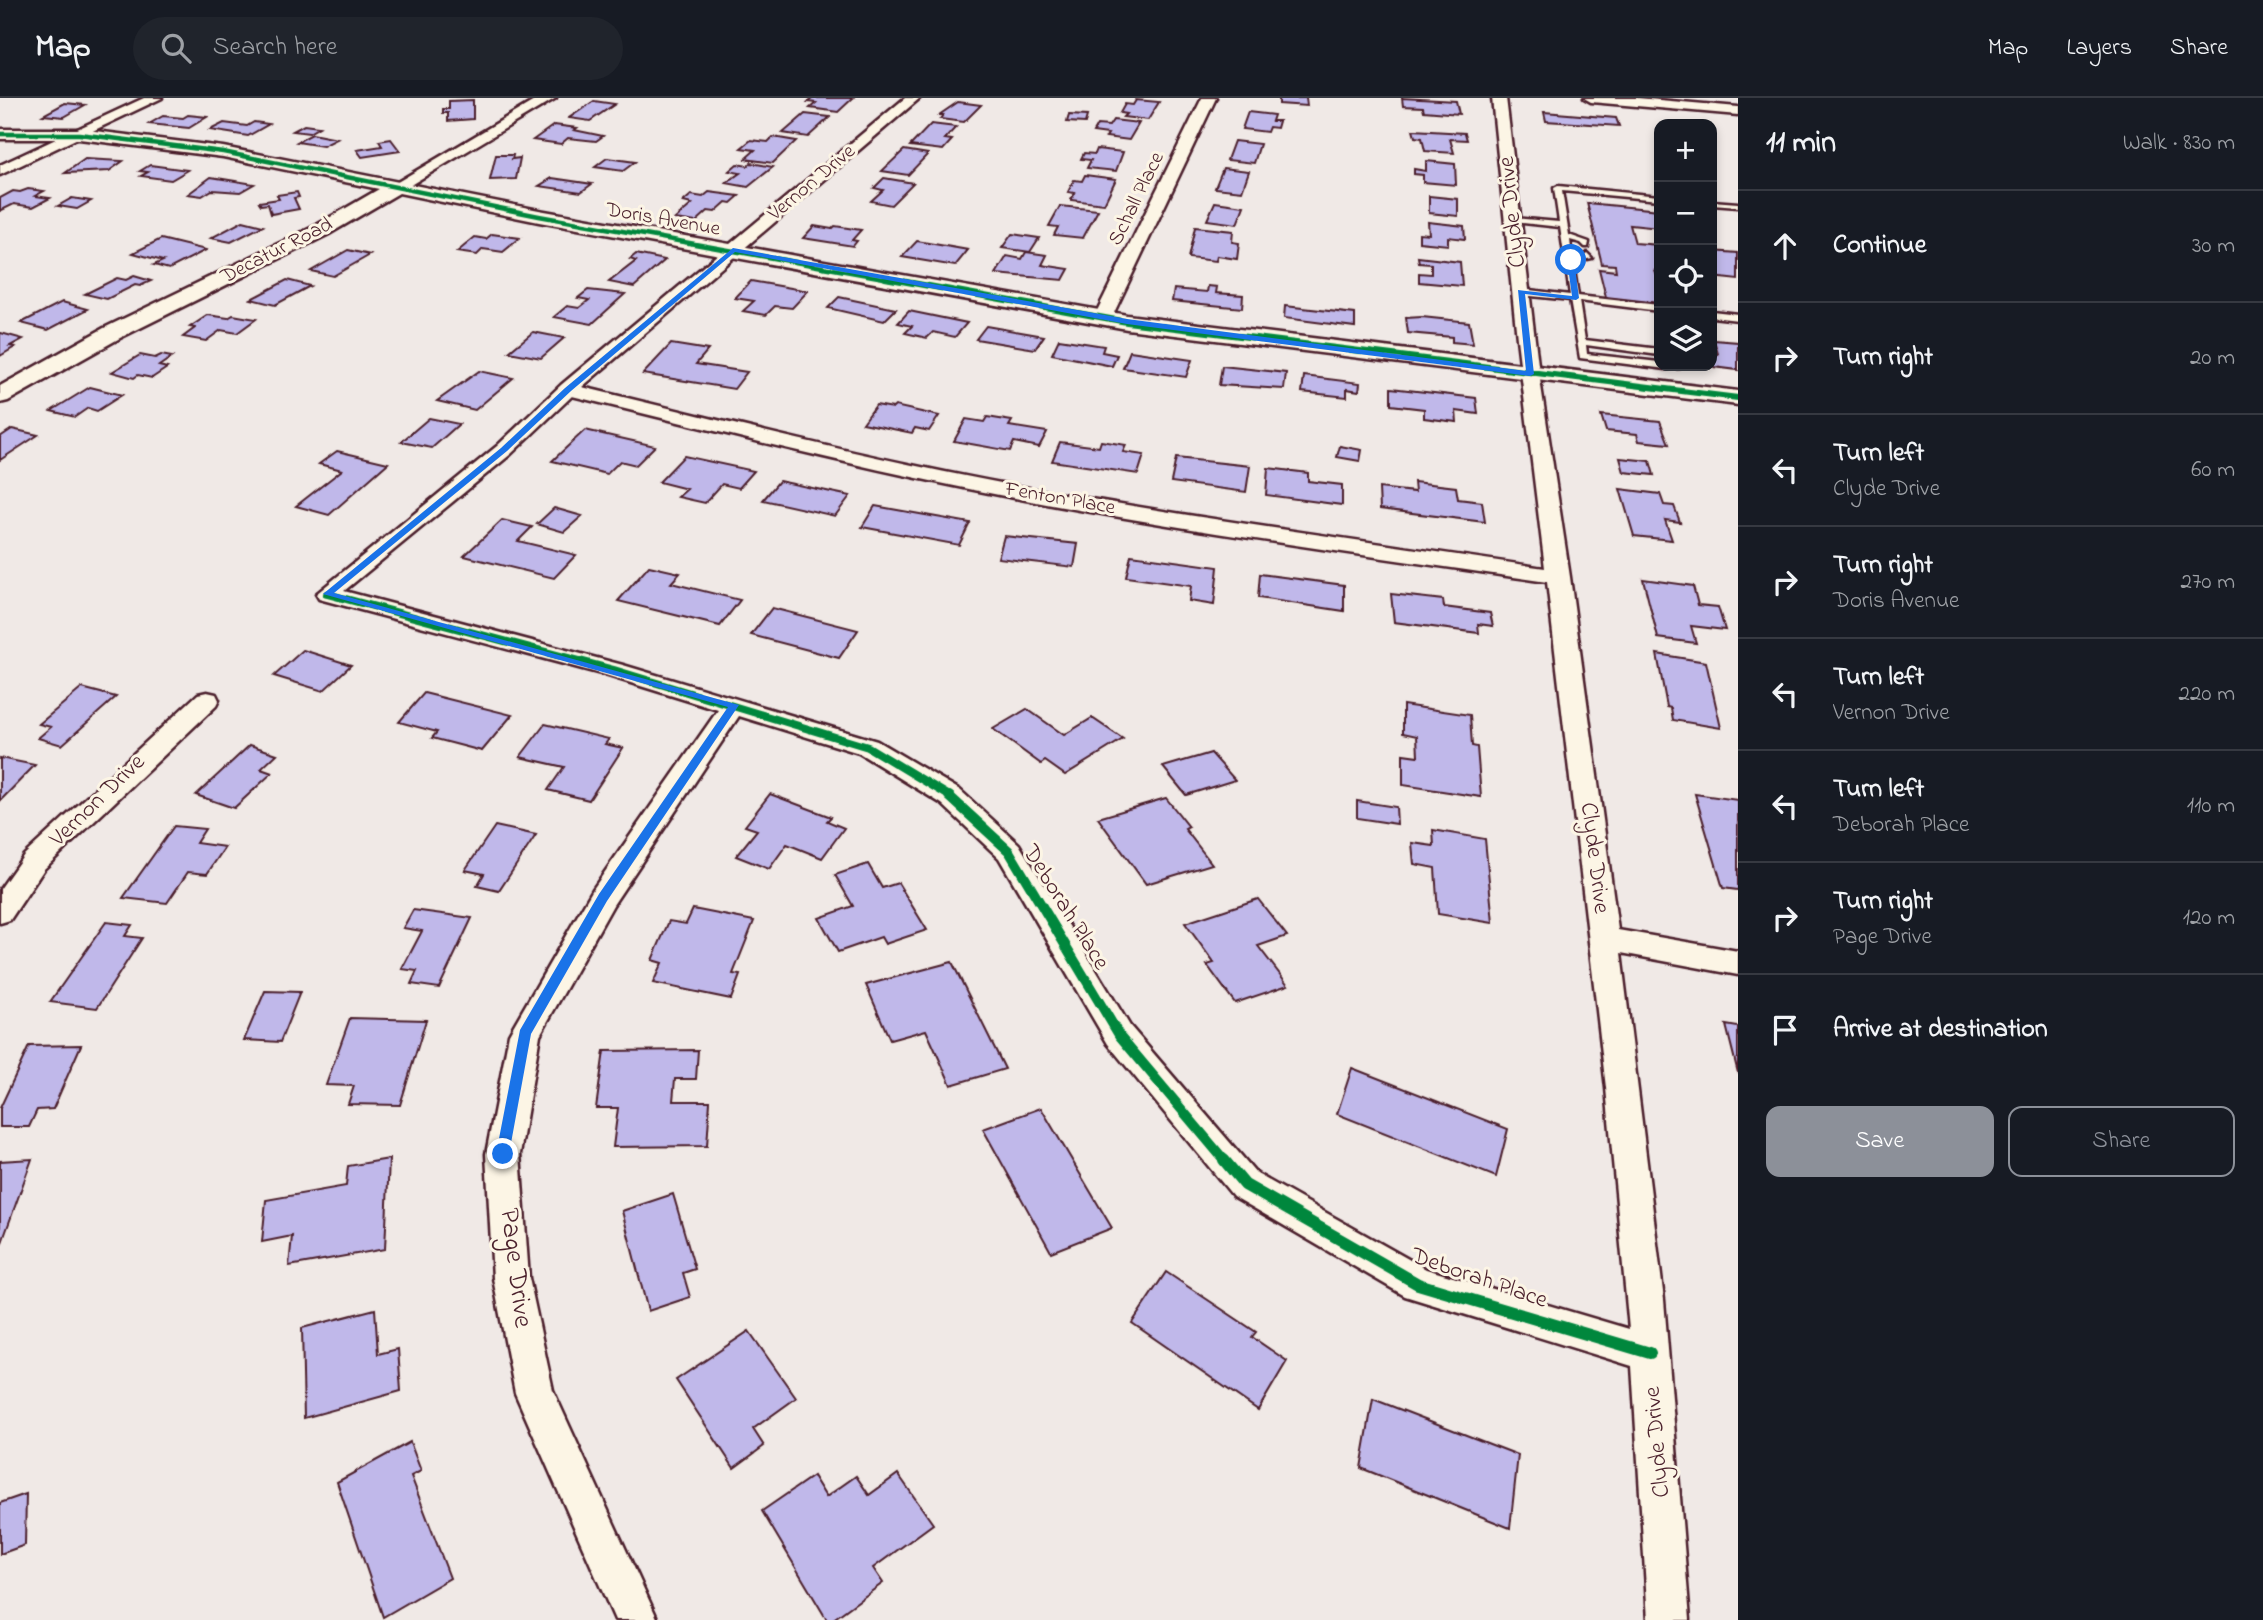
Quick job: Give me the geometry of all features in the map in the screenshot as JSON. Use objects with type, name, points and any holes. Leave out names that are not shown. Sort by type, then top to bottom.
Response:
[{"type":"street","points":[[0,171],[155,98]]},
{"type":"street","name":"Decatur Road","points":[[0,396],[112,333],[322,230],[549,98]]},
{"type":"street","name":"Vernon Drive","points":[[327,594],[504,450],[568,389],[913,98]]},
{"type":"street","name":"Schall Place","points":[[1103,317],[1209,98]]},
{"type":"street","name":"Clyde Drive","points":[[1499,98],[1530,374],[1559,577],[1639,1229],[1663,1496],[1669,1620]]},
{"type":"street","points":[[1591,98],[1738,111]]},
{"type":"street","name":"Doris Avenue","points":[[0,134],[79,134],[223,152],[539,216],[1103,317],[1530,374],[1738,398]]},
{"type":"street","name":"Fenton Place","points":[[568,389],[919,472],[1004,489],[1133,512],[1559,577]]},
{"type":"street","name":"Deborah Place","points":[[327,594],[734,705],[869,747],[951,797],[1009,851],[1119,1035],[1245,1185],[1418,1284],[1650,1353]]},
{"type":"street","name":"Vernon Drive","points":[[0,912],[34,862],[207,700]]},
{"type":"street","name":"Page Drive","points":[[637,1620],[534,1393],[511,1278],[503,1154],[525,1034],[603,898],[734,705]]},
{"type":"street","points":[[1604,939],[1738,963]]},
{"type":"lane","points":[[1654,198],[1558,188],[1571,260],[1583,356],[1654,364]]},
{"type":"lane","points":[[1717,203],[1738,205]]},
{"type":"lane","points":[[1513,220],[1563,225]]},
{"type":"lane","points":[[1565,236],[1585,242],[1585,245]]},
{"type":"lane","points":[[1571,260],[1588,258],[1587,255]]},
{"type":"lane","points":[[1521,292],[1654,307]]},
{"type":"lane","points":[[1717,315],[1738,317]]},
{"type":"lane","points":[[1581,342],[1654,351]]},
{"type":"building","points":[[813,98],[853,98],[838,112],[810,108],[816,103],[808,102]]},
{"type":"building","points":[[1279,98],[1306,98],[1307,106],[1279,104]]},
{"type":"building","points":[[1402,98],[1456,101],[1459,114],[1403,106]]},
{"type":"building","points":[[473,100],[473,119],[448,121],[448,113],[443,113],[443,109],[449,109],[449,101]]},
{"type":"building","points":[[1136,100],[1159,102],[1148,120],[1123,117],[1126,114],[1120,113],[1125,104],[1133,105]]},
{"type":"building","points":[[594,101],[615,104],[590,121],[569,118]]},
{"type":"building","points":[[958,102],[981,105],[964,122],[940,119],[943,115],[939,115]]},
{"type":"building","points":[[65,103],[85,105],[64,117],[43,115]]},
{"type":"building","points":[[1248,112],[1274,115],[1272,121],[1279,121],[1277,128],[1269,127],[1267,132],[1242,129]]},
{"type":"building","points":[[1544,112],[1616,118],[1619,126],[1546,121]]},
{"type":"building","points":[[805,114],[830,117],[808,137],[783,133]]},
{"type":"building","points":[[188,115],[207,117],[189,128],[149,124],[163,116],[183,118]]},
{"type":"building","points":[[1069,115],[1087,116],[1085,123],[1067,122]]},
{"type":"building","points":[[1113,120],[1139,123],[1129,140],[1093,132],[1097,125],[1109,126]]},
{"type":"building","points":[[254,122],[269,124],[248,136],[210,130],[224,123],[247,126]]},
{"type":"building","points":[[931,124],[956,127],[945,139],[952,140],[943,150],[910,146]]},
{"type":"building","points":[[304,125],[319,127],[309,133],[293,131]]},
{"type":"building","points":[[554,125],[577,128],[574,130],[603,136],[596,141],[568,138],[561,144],[533,140]]},
{"type":"building","points":[[1413,130],[1465,133],[1467,140],[1450,139],[1454,153],[1425,151],[1422,138],[1415,137]]},
{"type":"building","points":[[312,134],[337,139],[323,146],[297,142]]},
{"type":"building","points":[[773,137],[796,141],[773,163],[745,159],[755,150],[741,148],[751,140],[768,142]]},
{"type":"building","points":[[391,139],[400,151],[362,157],[357,150],[382,146],[379,141]]},
{"type":"building","points":[[1234,141],[1260,144],[1254,163],[1227,160]]},
{"type":"building","points":[[1097,149],[1123,152],[1116,171],[1087,168],[1091,160],[1081,159],[1084,153],[1095,154]]},
{"type":"building","points":[[904,150],[928,154],[908,175],[882,171]]},
{"type":"building","points":[[496,155],[513,155],[512,159],[520,158],[516,179],[490,180]]},
{"type":"building","points":[[607,158],[635,162],[623,171],[595,167]]},
{"type":"building","points":[[85,159],[123,161],[109,171],[65,173]]},
{"type":"building","points":[[1426,161],[1455,164],[1456,185],[1423,182],[1423,175],[1414,174],[1414,169],[1426,171]]},
{"type":"building","points":[[751,163],[773,167],[748,187],[726,183],[740,173],[729,171],[737,164],[748,166]]},
{"type":"building","points":[[150,165],[188,170],[171,180],[141,176],[148,172],[140,171]]},
{"type":"building","points":[[1223,168],[1249,171],[1242,191],[1215,188]]},
{"type":"building","points":[[1085,175],[1116,179],[1104,204],[1071,200],[1075,193],[1068,192],[1074,180],[1082,181]]},
{"type":"building","points":[[211,177],[254,184],[240,192],[212,190],[202,196],[188,194]]},
{"type":"building","points":[[552,178],[592,184],[581,192],[539,186]]},
{"type":"building","points":[[884,178],[913,183],[891,205],[871,201],[883,190],[874,188]]},
{"type":"building","points":[[13,191],[44,191],[35,196],[50,198],[33,207],[14,204],[0,211],[0,198]]},
{"type":"building","points":[[297,192],[299,197],[294,198],[299,209],[271,214],[268,204],[261,205],[259,202],[279,199],[277,195]]},
{"type":"building","points":[[709,192],[739,196],[731,203],[726,202],[715,212],[708,211],[696,222],[675,219],[692,204],[683,202],[691,195],[703,197]]},
{"type":"building","points":[[1429,196],[1458,199],[1458,216],[1429,213]]},
{"type":"building","points":[[72,198],[91,201],[77,209],[58,206]]},
{"type":"building","points":[[1215,202],[1244,206],[1237,224],[1207,220]]},
{"type":"building","points":[[1587,203],[1654,210],[1654,227],[1630,225],[1635,243],[1654,245],[1654,302],[1606,297],[1599,269],[1616,271],[1615,265],[1602,264]]},
{"type":"building","points":[[1060,206],[1098,210],[1083,238],[1054,235],[1058,227],[1049,226]]},
{"type":"building","points":[[243,221],[263,226],[231,242],[211,238]]},
{"type":"building","points":[[1428,222],[1464,226],[1465,239],[1448,237],[1448,245],[1419,242],[1419,233],[1429,234]]},
{"type":"building","points":[[814,226],[861,230],[852,240],[857,241],[853,246],[803,238]]},
{"type":"building","points":[[1195,227],[1233,231],[1232,242],[1239,243],[1237,259],[1217,256],[1216,261],[1188,258]]},
{"type":"building","points":[[492,234],[520,238],[503,252],[483,249],[477,255],[457,252],[475,237],[486,239]]},
{"type":"building","points":[[1012,234],[1039,238],[1030,252],[1002,248]]},
{"type":"building","points":[[161,239],[206,250],[169,269],[154,265],[163,261],[133,253]]},
{"type":"building","points":[[917,241],[968,250],[955,266],[902,257]]},
{"type":"building","points":[[348,250],[370,255],[333,276],[311,271]]},
{"type":"building","points":[[1717,251],[1738,253],[1738,280],[1717,278]]},
{"type":"building","points":[[1026,252],[1047,255],[1042,265],[1069,269],[1063,280],[996,274],[1007,256],[1022,259]]},
{"type":"building","points":[[636,254],[665,260],[634,287],[609,282],[636,261],[630,259]]},
{"type":"building","points":[[1418,257],[1460,262],[1462,286],[1419,282],[1419,273],[1431,274],[1431,264],[1419,263]]},
{"type":"building","points":[[134,276],[151,281],[140,286],[135,285],[107,299],[85,294],[117,278],[126,280]]},
{"type":"building","points":[[287,280],[310,286],[275,305],[251,299]]},
{"type":"building","points":[[751,281],[808,291],[792,308],[775,306],[766,315],[743,311],[754,301],[735,298]]},
{"type":"building","points":[[1208,286],[1217,287],[1216,293],[1243,295],[1242,308],[1172,301],[1174,289],[1207,292]]},
{"type":"building","points":[[588,290],[625,294],[592,324],[554,317],[567,306],[579,308],[589,300],[578,298]]},
{"type":"building","points":[[839,297],[896,309],[884,321],[828,308]]},
{"type":"building","points":[[62,302],[88,309],[48,330],[21,323]]},
{"type":"building","points":[[1285,306],[1355,314],[1355,327],[1284,318]]},
{"type":"building","points":[[909,311],[967,323],[955,337],[933,332],[927,338],[905,333],[912,326],[898,323]]},
{"type":"building","points":[[208,315],[256,319],[237,333],[221,330],[206,341],[183,337],[195,328],[190,327]]},
{"type":"building","points":[[1406,318],[1469,322],[1473,344],[1452,342],[1452,337],[1408,333]]},
{"type":"building","points":[[986,326],[1044,336],[1035,349],[976,339]]},
{"type":"building","points":[[533,332],[564,338],[541,358],[509,352]]},
{"type":"building","points":[[0,333],[23,339],[0,356]]},
{"type":"building","points":[[1059,339],[1104,346],[1102,352],[1117,355],[1112,366],[1052,354]]},
{"type":"building","points":[[1717,340],[1738,342],[1738,370],[1717,367]]},
{"type":"building","points":[[671,344],[708,350],[696,364],[747,372],[734,389],[643,374]]},
{"type":"building","points":[[1130,351],[1192,360],[1186,377],[1123,368]]},
{"type":"building","points":[[140,355],[172,357],[159,366],[167,368],[152,378],[138,375],[134,378],[112,372]]},
{"type":"building","points":[[1222,366],[1286,373],[1284,389],[1219,385]]},
{"type":"building","points":[[479,371],[513,378],[475,410],[437,401]]},
{"type":"building","points":[[1304,376],[1360,383],[1359,391],[1347,389],[1347,397],[1302,392]]},
{"type":"building","points":[[90,387],[122,395],[97,411],[88,408],[75,417],[51,411]]},
{"type":"building","points":[[1391,388],[1476,398],[1478,414],[1456,411],[1457,422],[1424,418],[1424,409],[1391,405]]},
{"type":"building","points":[[876,405],[893,408],[895,406],[939,416],[929,431],[915,428],[912,433],[863,423]]},
{"type":"building","points":[[1601,415],[1660,421],[1669,444],[1639,441],[1637,434],[1606,431]]},
{"type":"building","points":[[987,417],[1012,421],[1009,426],[1047,432],[1039,447],[1014,442],[1010,451],[954,441],[966,419],[984,422]]},
{"type":"building","points":[[429,418],[459,424],[432,448],[401,442]]},
{"type":"building","points":[[12,429],[38,435],[0,460],[0,437]]},
{"type":"building","points":[[585,430],[655,446],[636,465],[620,461],[607,474],[552,461]]},
{"type":"building","points":[[1101,441],[1126,445],[1123,452],[1144,455],[1138,474],[1052,461],[1060,442],[1099,447]]},
{"type":"building","points":[[1340,446],[1362,450],[1360,461],[1337,457]]},
{"type":"building","points":[[337,451],[388,463],[329,515],[296,506],[342,470],[319,464]]},
{"type":"building","points":[[684,456],[754,471],[739,488],[722,484],[705,503],[678,497],[687,489],[659,482]]},
{"type":"building","points":[[1176,458],[1250,466],[1246,492],[1171,482]]},
{"type":"building","points":[[1620,458],[1650,461],[1654,475],[1624,472]]},
{"type":"building","points":[[1268,468],[1308,473],[1308,481],[1342,485],[1342,505],[1266,495]]},
{"type":"building","points":[[779,481],[850,496],[835,516],[763,500]]},
{"type":"building","points":[[1414,482],[1456,487],[1458,499],[1482,502],[1485,522],[1380,509],[1379,488],[1415,492]]},
{"type":"building","points":[[1620,489],[1660,494],[1664,505],[1674,506],[1680,522],[1665,520],[1672,540],[1634,536]]},
{"type":"building","points":[[875,506],[970,523],[959,545],[862,527]]},
{"type":"building","points":[[554,508],[582,516],[564,532],[537,524]]},
{"type":"building","points":[[502,520],[532,527],[518,541],[576,555],[554,578],[464,556]]},
{"type":"building","points":[[1004,536],[1078,544],[1074,567],[998,558]]},
{"type":"building","points":[[1131,555],[1218,567],[1214,605],[1189,601],[1191,586],[1126,577]]},
{"type":"building","points":[[649,566],[680,573],[671,583],[740,600],[720,626],[618,601]]},
{"type":"building","points":[[1260,574],[1344,585],[1344,611],[1258,598]]},
{"type":"building","points":[[1643,579],[1693,586],[1698,605],[1718,607],[1725,630],[1691,626],[1696,643],[1658,638]]},
{"type":"building","points":[[1391,594],[1443,600],[1444,607],[1490,613],[1493,626],[1478,624],[1479,633],[1394,622]]},
{"type":"building","points":[[772,608],[858,630],[839,658],[751,635]]},
{"type":"building","points":[[303,650],[351,665],[323,691],[274,676]]},
{"type":"building","points":[[1657,654],[1706,662],[1721,728],[1673,720],[1671,708],[1667,707]]},
{"type":"building","points":[[82,688],[116,697],[62,745],[38,738],[51,727],[39,724]]},
{"type":"building","points":[[424,693],[512,715],[482,751],[432,738],[437,732],[399,722]]},
{"type":"building","points":[[1403,705],[1470,715],[1472,746],[1477,747],[1481,797],[1403,785],[1403,754],[1418,756],[1417,736],[1403,733]]},
{"type":"building","points":[[1027,709],[1064,735],[1092,718],[1123,739],[1065,775],[1045,761],[1041,764],[993,729]]},
{"type":"building","points":[[545,724],[609,739],[605,744],[623,748],[589,800],[548,790],[564,767],[520,757]]},
{"type":"building","points":[[250,745],[277,754],[261,769],[272,773],[234,808],[196,795]]},
{"type":"building","points":[[1211,753],[1235,780],[1186,795],[1163,767]]},
{"type":"building","points":[[0,758],[35,765],[0,801]]},
{"type":"building","points":[[770,794],[831,817],[827,821],[844,828],[822,858],[787,844],[769,869],[736,856],[757,830],[745,826]]},
{"type":"building","points":[[1695,794],[1738,800],[1738,890],[1723,888]]},
{"type":"building","points":[[1166,798],[1189,827],[1185,829],[1212,864],[1146,884],[1098,818]]},
{"type":"building","points":[[1357,801],[1396,807],[1397,824],[1357,818]]},
{"type":"building","points":[[174,826],[205,829],[196,843],[225,847],[207,874],[188,872],[167,903],[123,898]]},
{"type":"building","points":[[495,826],[536,835],[499,891],[477,886],[484,874],[465,870]]},
{"type":"building","points":[[1433,830],[1485,839],[1493,923],[1438,914],[1435,868],[1414,864],[1412,843],[1434,846]]},
{"type":"building","points":[[868,864],[882,888],[898,883],[927,930],[885,944],[881,937],[838,952],[819,918],[853,906],[835,875]]},
{"type":"building","points":[[1258,899],[1287,936],[1258,946],[1288,985],[1235,1003],[1207,965],[1214,963],[1185,923]]},
{"type":"building","points":[[693,909],[754,921],[733,974],[740,975],[731,999],[653,983],[662,963],[652,960],[669,921],[686,924]]},
{"type":"building","points":[[413,910],[472,918],[439,988],[411,984],[417,971],[402,969],[422,931],[403,928]]},
{"type":"building","points":[[106,922],[132,925],[125,936],[142,938],[97,1008],[50,1002]]},
{"type":"building","points":[[952,962],[1005,1069],[951,1085],[926,1030],[890,1040],[866,985]]},
{"type":"building","points":[[265,991],[300,992],[280,1042],[244,1040]]},
{"type":"building","points":[[350,1018],[426,1020],[400,1105],[348,1104],[354,1086],[326,1085]]},
{"type":"building","points":[[1726,1025],[1738,1027],[1738,1073]]},
{"type":"building","points":[[81,1045],[53,1109],[37,1110],[29,1127],[0,1127],[0,1108],[29,1046]]},
{"type":"building","points":[[698,1050],[696,1079],[675,1079],[673,1101],[710,1101],[707,1146],[613,1147],[618,1108],[596,1108],[604,1051]]},
{"type":"building","points":[[1352,1068],[1508,1129],[1496,1177],[1337,1114]]},
{"type":"building","points":[[1041,1108],[1112,1228],[1051,1252],[983,1129]]},
{"type":"building","points":[[32,1159],[0,1248],[0,1161]]},
{"type":"building","points":[[389,1159],[385,1249],[289,1266],[292,1236],[262,1242],[266,1200],[346,1186],[348,1166]]},
{"type":"building","points":[[673,1194],[695,1269],[683,1273],[690,1297],[648,1311],[622,1211]]},
{"type":"building","points":[[1166,1272],[1256,1332],[1252,1337],[1287,1361],[1258,1410],[1132,1323]]},
{"type":"building","points":[[375,1309],[378,1354],[398,1349],[401,1391],[304,1418],[302,1328]]},
{"type":"building","points":[[749,1331],[796,1398],[753,1429],[764,1446],[734,1468],[676,1380]]},
{"type":"building","points":[[1373,1399],[1518,1455],[1510,1528],[1361,1468]]},
{"type":"building","points":[[410,1442],[421,1471],[411,1476],[450,1578],[383,1617],[337,1482]]},
{"type":"building","points":[[898,1474],[933,1524],[873,1568],[883,1583],[832,1620],[827,1620],[762,1511],[813,1476],[826,1497],[856,1476],[869,1495]]},
{"type":"building","points":[[26,1494],[25,1545],[0,1554],[0,1503]]},
{"type":"cycle path","points":[[0,134],[79,134],[223,152],[539,216],[1127,322],[1738,398]]},
{"type":"cycle path","points":[[327,594],[614,670],[868,747],[951,797],[1009,851],[1119,1035],[1245,1185],[1418,1284],[1650,1353]]},
{"type":"route","points":[[503,1154],[525,1034],[603,898],[734,705],[614,670],[327,594],[504,450],[568,389],[733,250],[1127,322],[1530,374],[1521,292],[1576,298],[1571,260]]}]
